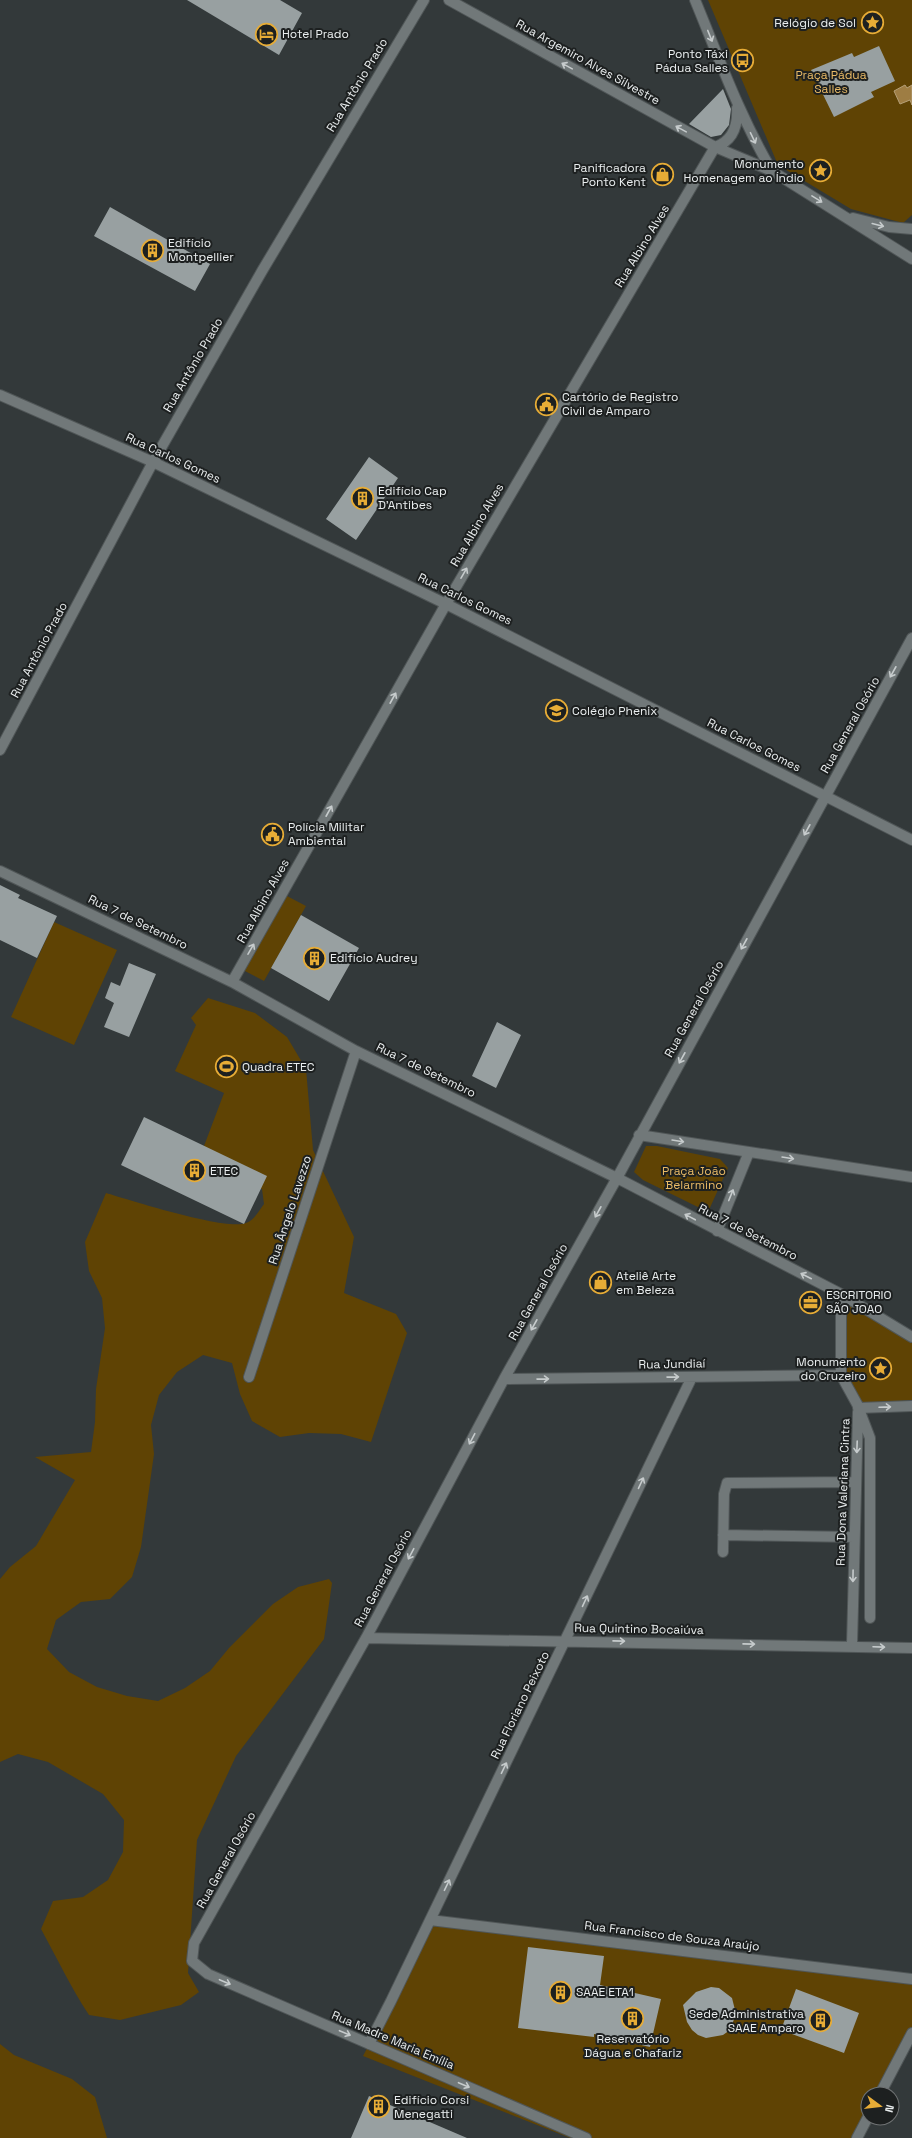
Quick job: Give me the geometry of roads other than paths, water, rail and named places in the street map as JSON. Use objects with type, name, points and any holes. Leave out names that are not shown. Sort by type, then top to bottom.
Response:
[{"type":"street","name":"Rua Antônio Prado","points":[[0,750],[153,462],[266,264],[424,0]]},
{"type":"street","name":"Rua Argemiro Alves Silvestre","points":[[449,0],[715,147]]},
{"type":"street","points":[[695,0],[737,104],[755,142],[772,171]]},
{"type":"street","points":[[715,147],[722,145],[733,134],[736,126],[737,104]]},
{"type":"street","points":[[715,147],[772,171],[845,216],[893,249],[912,259]]},
{"type":"street","name":"Rua Albino Alves","points":[[232,982],[446,604],[715,147]]},
{"type":"street","points":[[845,216],[889,227],[912,229]]},
{"type":"street","name":"Rua Carlos Gomes","points":[[0,395],[153,462],[446,604],[912,840]]},
{"type":"street","name":"Rua General Osório","points":[[192,1961],[194,1943],[366,1638],[504,1379],[617,1178],[639,1135],[912,638]]},
{"type":"street","name":"Rua 7 de Setembro","points":[[0,871],[232,982],[356,1050],[617,1178],[841,1294],[912,1336]]},
{"type":"street","name":"Rua Ângelo Lavezzo","points":[[249,1377],[356,1050]]},
{"type":"street","points":[[639,1135],[912,1177]]},
{"type":"street","points":[[717,1231],[749,1152]]},
{"type":"street","points":[[841,1294],[841,1375],[858,1408],[912,1406]]},
{"type":"street","name":"Rua Jundiaí","points":[[504,1379],[841,1375]]},
{"type":"street","name":"Rua Floriano Peixoto","points":[[369,2044],[566,1640],[692,1377]]},
{"type":"street","name":"Rua Dona Valeriana Cintra","points":[[852,1645],[858,1408]]},
{"type":"street","name":"Rua Dona Valeriana Cintra","points":[[858,1408],[870,1438],[870,1618]]},
{"type":"street","points":[[723,1552],[724,1494],[727,1483],[856,1482]]},
{"type":"street","points":[[723,1535],[854,1537]]},
{"type":"street","name":"Rua Quintino Bocaiúva","points":[[366,1638],[852,1645],[912,1648]]},
{"type":"street","name":"Rua Francisco de Souza Araújo","points":[[430,1920],[912,1978]]},
{"type":"street","name":"Rua Madre Maria Emília","points":[[192,1961],[208,1974],[586,2138]]},
{"type":"street","points":[[884,2086],[912,2033]]},
{"type":"street","points":[[857,2138],[863,2126]]},
{"type":"place","name":"Relógio de Sol","points":[[872,23]]},
{"type":"place","name":"Hotel Prado","points":[[267,34]]},
{"type":"place","name":"Ponto Táxi Pádua Salles","points":[[743,61]]},
{"type":"place","name":"Monumento Homenagem ao Índio","points":[[820,171]]},
{"type":"place","name":"Panificadora Ponto Kent","points":[[662,175]]},
{"type":"place","name":"Edifício Montpellier","points":[[152,250]]},
{"type":"place","name":"Cartório de Registro Civil de Amparo","points":[[546,404]]},
{"type":"place","name":"Edifício Cap D'Antibes","points":[[362,498]]},
{"type":"place","name":"Colégio Phenix","points":[[557,711]]},
{"type":"place","name":"Polícia Militar Ambiental","points":[[272,834]]},
{"type":"place","name":"Edifício Audrey","points":[[315,958]]},
{"type":"place","name":"Quadra ETEC","points":[[227,1067]]},
{"type":"place","name":"ETEC","points":[[194,1171]]},
{"type":"place","name":"Ateliê Arte em Beleza","points":[[600,1283]]},
{"type":"place","name":"ESCRITORIO SÃO JOAO","points":[[810,1302]]},
{"type":"place","name":"Monumento do Cruzeiro","points":[[881,1369]]},
{"type":"place","name":"SAAE ETA1","points":[[561,1992]]},
{"type":"place","name":"Reservatório Dágua e Chafariz","points":[[633,2018]]},
{"type":"place","name":"Sede Administrativa SAAE Amparo","points":[[820,2021]]},
{"type":"place","name":"Edifício Corsi Menegatti","points":[[379,2107]]},
{"type":"park label","name":"Praça Pádua Salles","points":[[831,82]]},
{"type":"park label","name":"Praça João Belarmino","points":[[694,1178]]}]
